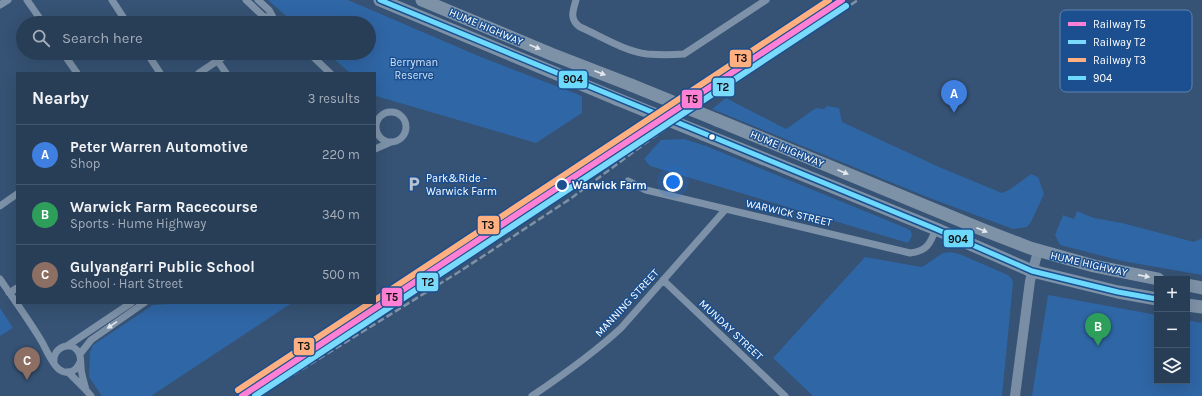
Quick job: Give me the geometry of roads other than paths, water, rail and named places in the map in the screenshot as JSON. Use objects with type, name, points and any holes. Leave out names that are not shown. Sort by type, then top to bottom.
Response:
[{"type":"highway","name":"HUME HIGHWAY","points":[[380,0],[617,99],[936,229],[1032,271],[1118,292],[1154,298]]},
{"type":"highway","name":"HUME HIGHWAY","points":[[422,0],[551,54],[632,85],[981,229],[1038,251],[1094,266],[1154,278]]},
{"type":"highway","points":[[1190,286],[1202,288]]},
{"type":"highway","points":[[1190,306],[1202,308]]},
{"type":"main road","points":[[1015,396],[1032,271],[1038,251]]},
{"type":"street","points":[[0,5],[8,0]]},
{"type":"street","points":[[27,0],[38,16]]},
{"type":"street","points":[[112,0],[122,16]]},
{"type":"street","points":[[246,0],[263,16]]},
{"type":"street","points":[[258,0],[269,10],[272,16]]},
{"type":"street","points":[[576,0],[572,12],[573,20],[575,24],[580,27],[620,45],[646,54],[670,55],[684,54],[766,0]]},
{"type":"street","points":[[68,60],[76,72]]},
{"type":"street","points":[[152,60],[159,72]]},
{"type":"street","points":[[200,72],[217,60],[225,72]]},
{"type":"street","points":[[316,60],[329,72]]},
{"type":"street","points":[[376,149],[397,141],[404,135],[405,131],[404,121],[398,114],[388,113],[378,115],[376,134],[385,141],[393,142]]},
{"type":"street","name":"WARWICK STREET","points":[[628,181],[646,190],[910,253],[921,251],[925,248],[931,241],[936,229]]},
{"type":"street","points":[[0,206],[16,195]]},
{"type":"street","name":"MANNING STREET","points":[[532,396],[565,374],[621,328],[725,210]]},
{"type":"street","points":[[0,279],[16,304]]},
{"type":"street","name":"MUNDAY STREET","points":[[663,280],[785,396]]},
{"type":"street","points":[[9,293],[16,289]]},
{"type":"street","points":[[16,304],[60,371],[68,372],[76,369],[80,362]]},
{"type":"street","points":[[55,364],[54,356],[59,349],[67,346],[130,304]]},
{"type":"street","points":[[88,393],[82,375],[80,354],[94,336],[142,304]]},
{"type":"street","points":[[41,341],[59,349]]},
{"type":"street","points":[[67,346],[75,348],[80,354]]},
{"type":"street","points":[[68,372],[88,393]]},
{"type":"railway","points":[[259,396],[462,270],[570,199],[717,93],[858,0]]},
{"type":"rail line","name":"T3","points":[[376,299],[829,0]]},
{"type":"rail line","name":"T5","points":[[242,396],[842,0]]},
{"type":"rail line","name":"T2","points":[[255,396],[846,6]]},
{"type":"rail line","name":"T3","points":[[238,390],[368,304]]},
{"type":"place","name":"Peter Warren Automotive","points":[[954,113]]},
{"type":"place","name":"Park&Ride - Warwick Farm","points":[[414,184]]},
{"type":"place","name":"Warwick Farm","points":[[562,185]]},
{"type":"place","name":"Warwick Farm Racecourse","points":[[1098,346]]},
{"type":"place","name":"Gulyangarri Public School","points":[[27,380]]},
{"type":"park label","name":"Berryman Reserve","points":[[414,68]]}]
